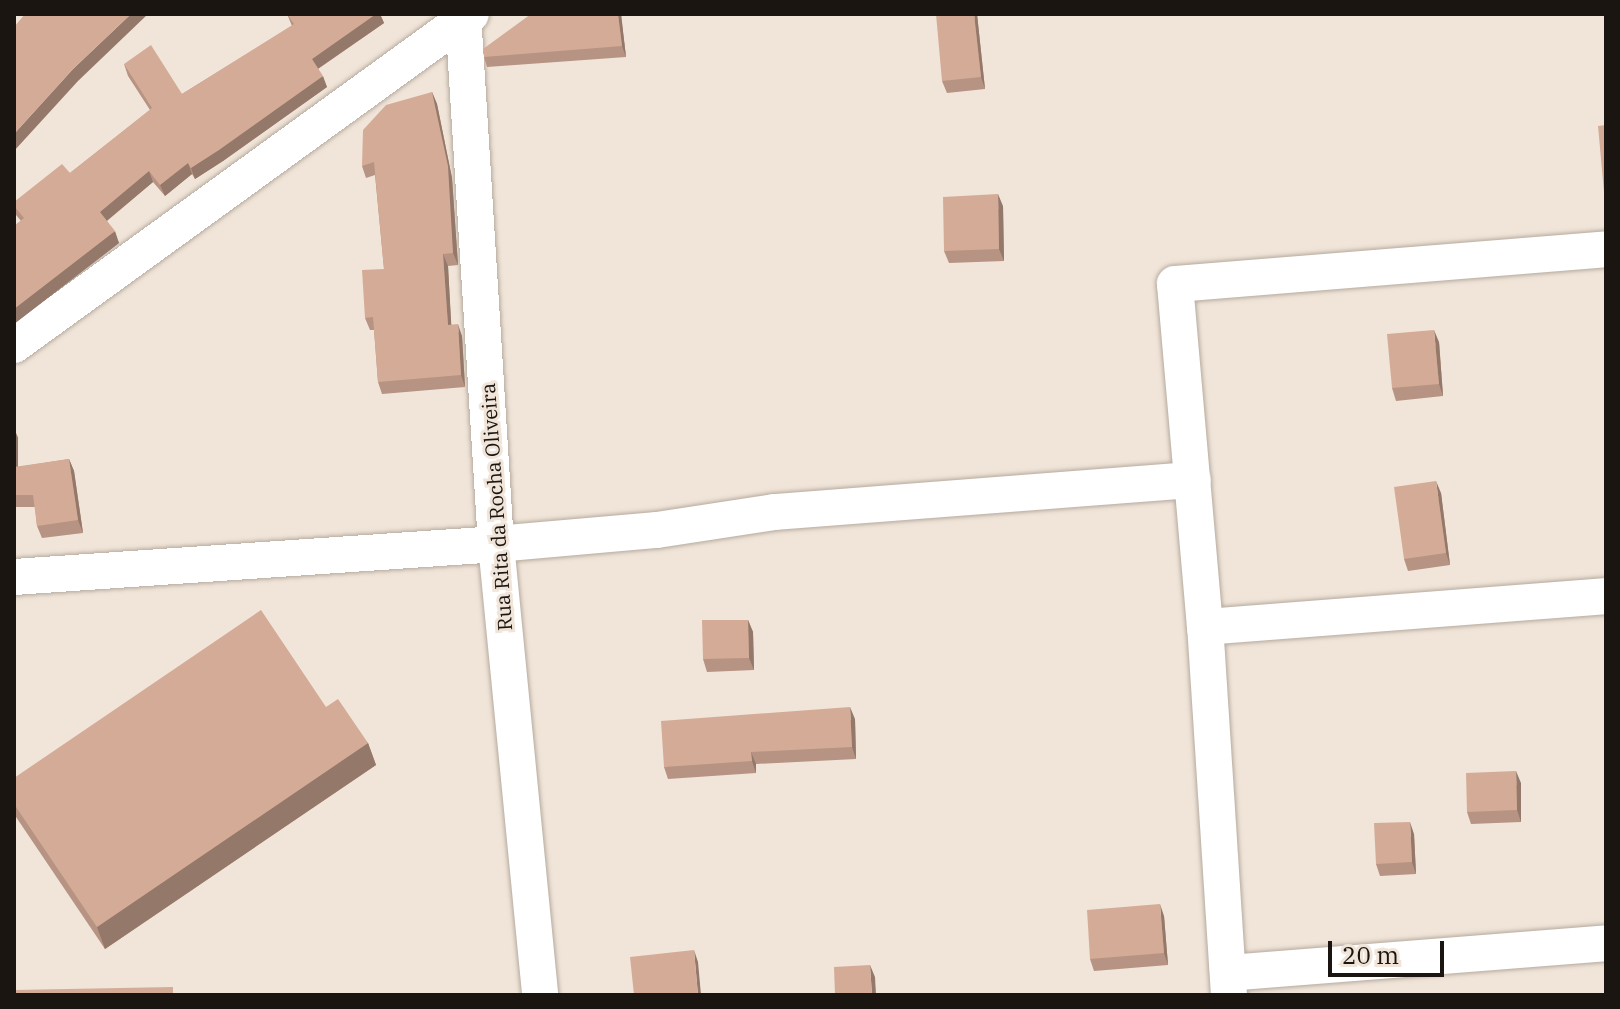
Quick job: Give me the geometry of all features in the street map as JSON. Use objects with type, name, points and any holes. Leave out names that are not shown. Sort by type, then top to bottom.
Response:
[{"type":"street","points":[[14,345],[467,15]]},
{"type":"street","name":"Rua Rita da Rocha Oliveira","points":[[467,15],[496,544],[540,995]]},
{"type":"street","points":[[1606,249],[1175,284],[1205,627],[1228,984],[1606,943]]},
{"type":"street","points":[[14,577],[496,544],[657,530],[775,512],[1193,480]]},
{"type":"street","points":[[1205,627],[1606,596]]},
{"type":"building","points":[[25,14],[131,14],[73,69],[14,134],[14,27]]},
{"type":"building","points":[[287,14],[376,14],[312,59],[323,76],[219,150],[191,168],[188,163],[160,185],[149,171],[100,212],[115,231],[14,309],[14,226],[24,218],[14,202],[62,164],[70,173],[152,108],[124,64],[151,45],[182,94],[294,24]]},
{"type":"building","points":[[531,14],[618,14],[622,46],[484,57],[483,49]]},
{"type":"building","points":[[936,14],[974,14],[981,77],[942,81]]},
{"type":"building","points":[[432,92],[448,166],[453,253],[443,254],[448,325],[458,324],[461,375],[378,382],[373,317],[365,318],[362,270],[384,269],[374,162],[362,166],[363,130],[386,105]]},
{"type":"building","points":[[1606,125],[1606,192],[1604,192],[1598,126]]},
{"type":"building","points":[[998,194],[999,249],[944,251],[943,197]]},
{"type":"building","points":[[1434,330],[1439,384],[1392,388],[1387,334]]},
{"type":"building","points":[[69,459],[78,520],[37,526],[33,495],[14,495],[14,467]]},
{"type":"building","points":[[1436,481],[1446,553],[1404,559],[1394,487]]},
{"type":"building","points":[[261,610],[326,707],[338,699],[368,743],[97,927],[14,804],[14,778]]},
{"type":"building","points":[[702,620],[748,620],[749,658],[703,659]]},
{"type":"building","points":[[850,707],[852,747],[751,752],[752,761],[664,767],[661,721]]},
{"type":"building","points":[[1516,771],[1517,810],[1467,812],[1466,773]]},
{"type":"building","points":[[1410,822],[1412,862],[1376,864],[1374,823]]},
{"type":"building","points":[[1160,904],[1164,953],[1090,959],[1087,910]]},
{"type":"building","points":[[694,950],[698,995],[634,995],[630,957]]},
{"type":"building","points":[[870,965],[872,995],[835,995],[834,967]]},
{"type":"building","points":[[173,987],[173,995],[14,995],[14,990]]}]
